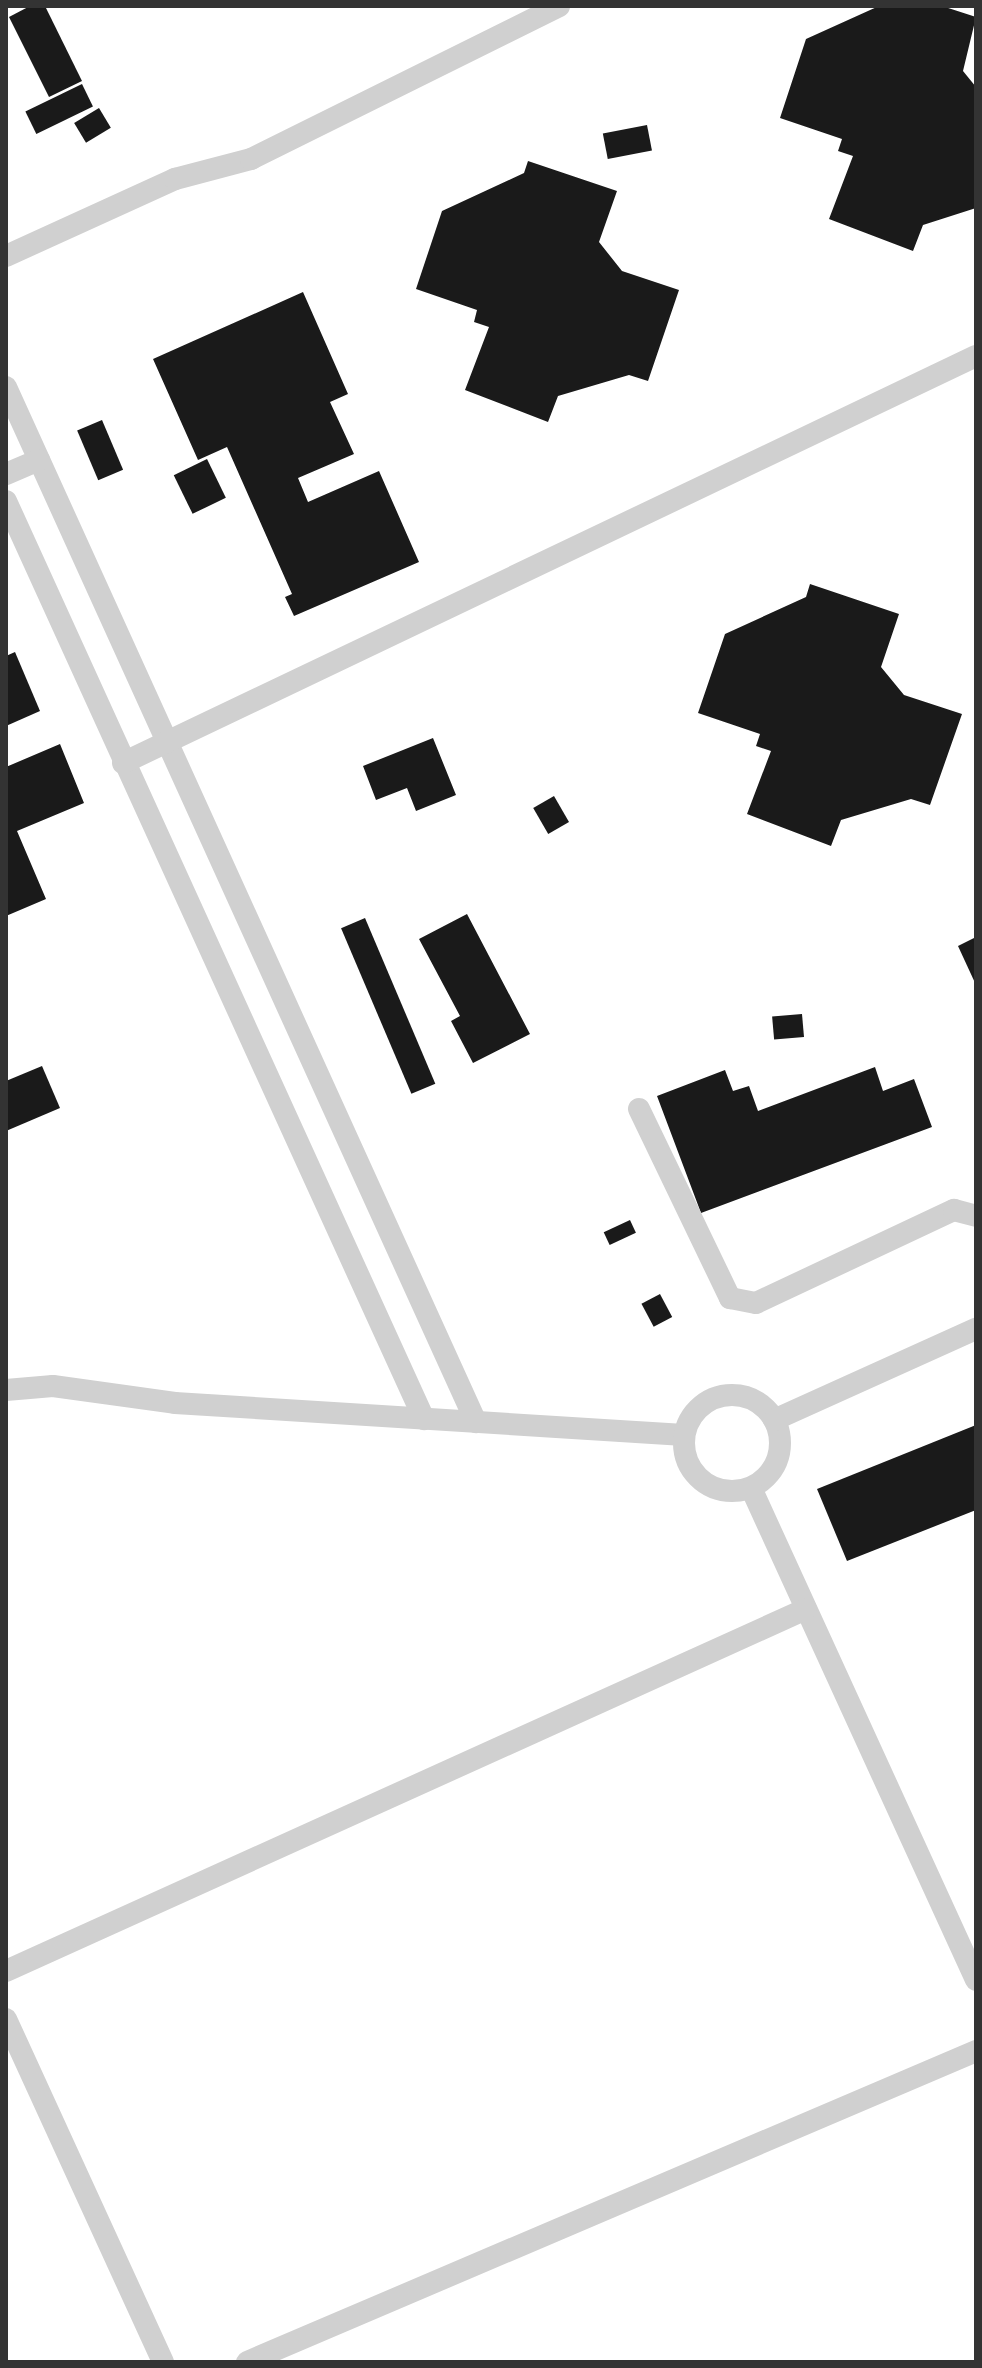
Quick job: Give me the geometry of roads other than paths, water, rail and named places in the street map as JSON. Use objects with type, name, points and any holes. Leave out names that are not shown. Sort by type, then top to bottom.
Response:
[{"type":"lane","points":[[6,256],[175,179],[251,159],[559,6]]},
{"type":"lane","points":[[123,763],[976,356]]},
{"type":"lane","points":[[6,387],[172,740],[476,1422]]},
{"type":"lane","points":[[6,474],[39,460]]},
{"type":"lane","points":[[6,501],[424,1419]]},
{"type":"lane","points":[[639,1109],[730,1298],[756,1303],[954,1210],[976,1216]]},
{"type":"lane","points":[[774,1420],[976,1329]]},
{"type":"lane","points":[[6,1390],[53,1386],[175,1403],[684,1435]]},
{"type":"lane","points":[[723,1395],[753,1399],[774,1420],[775,1466],[751,1488],[721,1491],[696,1476],[684,1435],[698,1409],[723,1395]]},
{"type":"lane","points":[[751,1488],[976,1980]]},
{"type":"lane","points":[[6,1971],[806,1609]]},
{"type":"lane","points":[[6,2019],[163,2362]]},
{"type":"lane","points":[[247,2362],[976,2051]]}]
